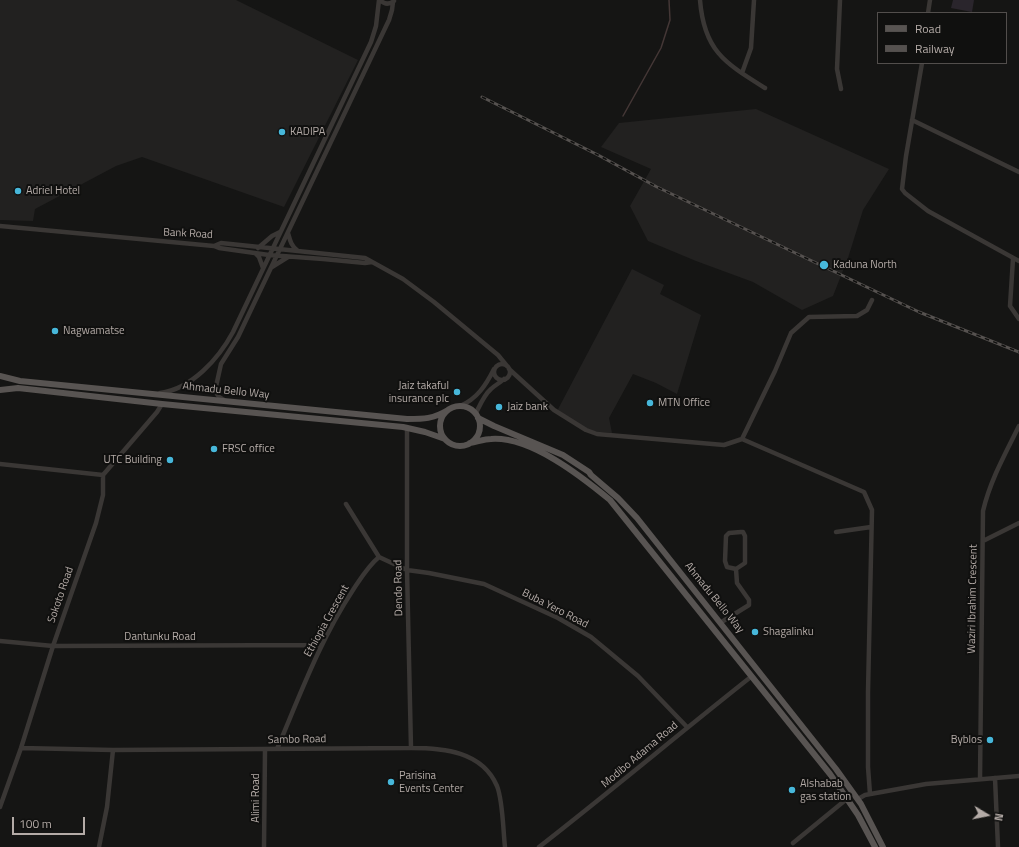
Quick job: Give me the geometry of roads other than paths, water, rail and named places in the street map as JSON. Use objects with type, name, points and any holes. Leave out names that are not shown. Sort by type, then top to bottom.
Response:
[{"type":"main road","name":"Ahmadu Bello Way","points":[[0,376],[20,381],[407,419],[437,417],[448,410]]},
{"type":"main road","name":"Ahmadu Bello Way","points":[[0,390],[18,388],[162,404],[407,427],[445,440]]},
{"type":"main road","points":[[456,406],[460,406],[467,407],[477,416],[480,422],[479,432],[474,440],[470,443],[459,446],[445,440],[440,424],[444,414],[448,410],[456,406]]},
{"type":"main road","name":"Ahmadu Bello Way","points":[[477,416],[494,426],[563,455],[589,472],[618,498],[637,518],[836,768],[858,799],[883,847]]},
{"type":"main road","name":"Ahmadu Bello Way","points":[[470,443],[492,439],[515,441],[564,465],[610,500],[817,756],[848,798],[875,847]]},
{"type":"street","points":[[151,394],[165,392],[186,384],[210,366],[227,344],[370,42],[376,26],[379,0],[388,4],[394,1]]},
{"type":"street","points":[[700,0],[704,25],[710,41],[721,57],[765,88]]},
{"type":"street","points":[[742,73],[751,48],[754,0]]},
{"type":"street","points":[[840,0],[837,69],[841,89]]},
{"type":"street","points":[[928,12],[930,0]]},
{"type":"street","points":[[229,402],[218,397],[215,390],[218,370],[238,337],[280,250],[389,20],[394,1]]},
{"type":"street","points":[[922,64],[901,186],[905,193],[928,211],[1019,262]]},
{"type":"street","points":[[912,120],[1019,172]]},
{"type":"street","name":"Bank Road","points":[[0,226],[214,246],[277,256],[365,263],[372,262]]},
{"type":"street","points":[[258,248],[272,236],[280,232]]},
{"type":"street","points":[[288,233],[290,242],[294,248],[299,251]]},
{"type":"street","name":"Bank Road","points":[[214,246],[221,243],[365,258],[403,279],[434,302],[493,351],[521,380],[554,410],[586,430],[597,434],[724,445],[742,439]]},
{"type":"street","points":[[254,253],[259,257],[263,268]]},
{"type":"street","points":[[271,268],[288,256]]},
{"type":"street","points":[[1013,259],[1010,306],[1019,319]]},
{"type":"street","points":[[870,794],[868,767],[868,700],[872,510],[864,492],[742,439],[775,371],[791,333],[809,317],[857,316],[867,310],[872,300]]},
{"type":"street","points":[[460,406],[470,402],[489,380],[498,363],[493,351]]},
{"type":"street","points":[[477,416],[486,394],[492,387],[499,384],[505,378],[508,367],[500,365],[495,368]]},
{"type":"street","points":[[495,368],[494,372],[499,380],[512,376],[521,380]]},
{"type":"street","points":[[0,464],[103,475],[157,412],[162,404]]},
{"type":"street","name":"Waziri Ibrahim Crescent","points":[[980,779],[984,511],[986,497],[993,480],[1019,426]]},
{"type":"street","name":"Dendo Road","points":[[407,427],[407,570],[411,748]]},
{"type":"street","name":"Sokoto Road","points":[[0,807],[21,748],[53,646],[99,511],[103,494],[103,475]]},
{"type":"street","points":[[346,504],[379,557],[407,570]]},
{"type":"street","points":[[983,541],[1019,523]]},
{"type":"street","points":[[836,532],[871,527]]},
{"type":"street","points":[[743,532],[745,536],[746,558],[745,563],[736,569],[729,568],[726,564],[726,536],[729,533],[743,532]]},
{"type":"street","name":"Ethiopia Crescent","points":[[277,749],[321,645],[371,563],[379,557]]},
{"type":"street","points":[[720,623],[749,605],[749,600],[737,583],[736,569]]},
{"type":"street","name":"Buba Yero Road","points":[[407,570],[484,584],[558,618],[591,637],[638,676],[687,727]]},
{"type":"street","name":"Dantunku Road","points":[[0,641],[53,646],[321,645]]},
{"type":"street","name":"Modibo Adama Road","points":[[539,847],[752,676]]},
{"type":"street","name":"Sambo Road","points":[[21,748],[113,750],[265,750],[411,748],[448,750],[465,755],[480,764],[497,786],[502,811],[505,847]]},
{"type":"street","points":[[99,847],[107,807],[113,750]]},
{"type":"street","name":"Alimi Road","points":[[264,847],[265,750]]},
{"type":"street","points":[[858,799],[865,795],[926,784],[1019,776]]},
{"type":"street","points":[[995,778],[998,847]]},
{"type":"street","points":[[793,843],[848,798]]},
{"type":"waterway","points":[[623,116],[661,48],[670,20],[669,0]]},
{"type":"railway","points":[[482,97],[598,155],[657,187],[919,312],[1019,352]]},
{"type":"place","name":"KADIPA","points":[[282,132]]},
{"type":"place","name":"Adriel Hotel","points":[[18,191]]},
{"type":"place","name":"Kaduna North","points":[[824,265]]},
{"type":"place","name":"Nagwamatse","points":[[55,331]]},
{"type":"place","name":"Jaiz takaful insurance plc","points":[[457,392]]},
{"type":"place","name":"MTN Office","points":[[650,403]]},
{"type":"place","name":"Jaiz bank","points":[[499,407]]},
{"type":"place","name":"FRSC office","points":[[214,449]]},
{"type":"place","name":"UTC Building","points":[[170,460]]},
{"type":"place","name":"Shagalinku","points":[[755,632]]},
{"type":"place","name":"Byblos","points":[[990,740]]},
{"type":"place","name":"Parisina Events Center","points":[[391,782]]},
{"type":"place","name":"Alshabab gas station","points":[[792,790]]}]
